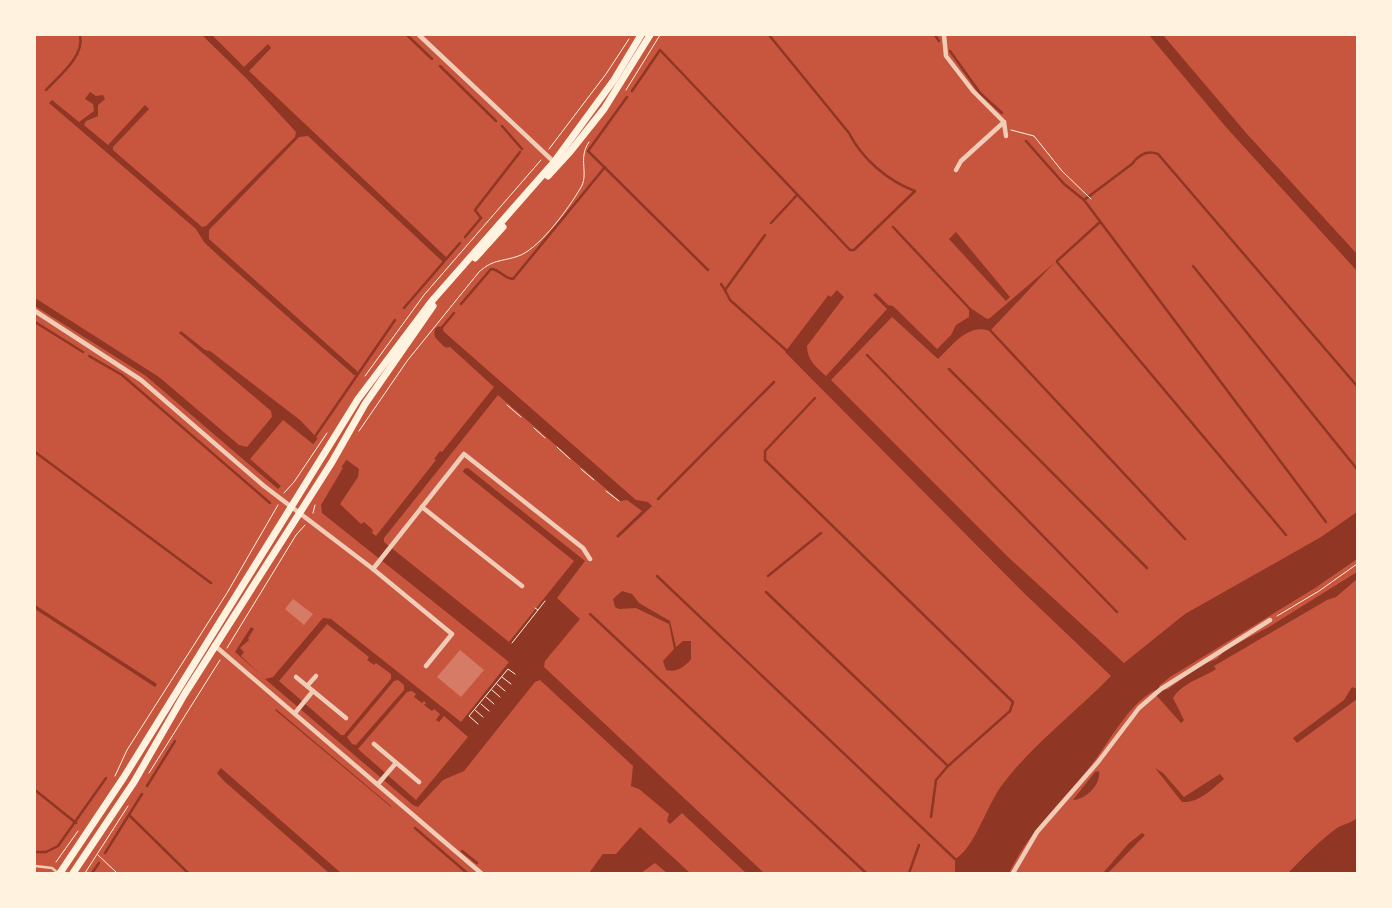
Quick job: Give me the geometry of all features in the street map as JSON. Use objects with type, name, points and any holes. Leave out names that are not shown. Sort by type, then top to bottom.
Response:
[{"type":"main road","points":[[566,151],[614,80],[641,35]]},
{"type":"main road","points":[[73,873],[134,782],[215,645],[332,462],[366,404],[433,306],[556,164],[620,85],[650,35]]},
{"type":"main road","points":[[59,873],[114,793],[323,455],[325,443],[425,309],[556,164]]},
{"type":"street","points":[[419,35],[556,164]]},
{"type":"street","points":[[944,35],[946,56],[973,92],[1004,122],[1006,136]]},
{"type":"street","points":[[956,170],[961,161],[1004,122]]},
{"type":"street","points":[[35,311],[141,380],[281,498],[373,569],[452,634],[426,666]]},
{"type":"street","points":[[373,569],[464,454],[583,548],[590,559]]},
{"type":"street","points":[[422,507],[522,586]]},
{"type":"street","points":[[1013,873],[1037,832],[1095,766],[1134,713],[1159,690],[1270,620]]},
{"type":"street","points":[[208,640],[225,652],[380,783],[481,873]]},
{"type":"street","points":[[296,676],[346,718]]},
{"type":"street","points":[[307,686],[316,676]]},
{"type":"street","points":[[296,712],[314,691]]},
{"type":"street","points":[[374,744],[419,782]]},
{"type":"street","points":[[380,783],[396,763]]},
{"type":"lane","points":[[35,866],[52,868],[59,873]]},
{"type":"path","points":[[545,155],[601,81],[631,35]]},
{"type":"path","points":[[626,89],[660,35]]},
{"type":"path","points":[[1004,122],[1010,130],[1034,136],[1062,171],[1091,199]]},
{"type":"path","points":[[357,435],[407,361],[479,272],[487,264],[515,257],[530,249],[554,224],[584,183],[583,167]]},
{"type":"path","points":[[508,405],[521,417]]},
{"type":"path","points":[[534,428],[545,438]]},
{"type":"path","points":[[114,776],[127,750],[198,640],[275,513],[281,498],[316,449],[325,443]]},
{"type":"path","points":[[557,447],[570,459]]},
{"type":"path","points":[[581,469],[594,480]]},
{"type":"path","points":[[606,490],[619,502]]},
{"type":"path","points":[[145,779],[296,535],[309,519]]},
{"type":"path","points":[[1270,620],[1319,591],[1357,564]]},
{"type":"path","points":[[512,643],[545,601]]},
{"type":"path","points":[[534,608],[538,610]]},
{"type":"path","points":[[478,724],[469,716],[508,669],[515,674]]},
{"type":"path","points":[[502,677],[511,684]]},
{"type":"path","points":[[496,684],[505,691]]},
{"type":"path","points":[[491,690],[500,698]]},
{"type":"path","points":[[486,697],[494,704]]},
{"type":"path","points":[[480,703],[489,711]]},
{"type":"path","points":[[475,710],[484,717]]},
{"type":"path","points":[[85,873],[131,802]]},
{"type":"path","points":[[52,868],[78,830]]},
{"type":"path","points":[[90,850],[117,873]]},
{"type":"shaded area","points":[[202,35],[212,35],[244,67],[268,44],[271,48],[249,71],[446,257],[445,261],[442,261],[308,136],[299,137],[209,230],[209,239],[357,371],[358,375],[354,375],[221,258],[204,242],[196,229],[49,103],[52,100],[79,122],[94,111],[93,104],[85,99],[90,92],[96,96],[103,95],[105,99],[98,105],[98,116],[86,121],[84,125],[108,145],[145,105],[149,109],[113,147],[113,150],[202,227],[206,226],[295,137],[296,132],[247,79]]},
{"type":"shaded area","points":[[1149,35],[1163,35],[1247,134],[1357,254],[1357,271],[1225,126]]},
{"type":"shaded area","points":[[956,232],[1010,297],[1006,301],[949,239]]},
{"type":"shaded area","points":[[1054,263],[990,331],[982,329],[968,333],[955,342],[938,359],[892,317],[831,380],[1008,557],[1124,663],[1185,614],[1321,537],[1357,512],[1357,559],[1315,588],[1170,677],[1159,686],[1162,690],[1168,689],[1201,665],[1217,659],[1225,650],[1267,628],[1357,572],[1357,579],[1336,597],[1327,600],[1214,666],[1216,669],[1182,688],[1173,698],[1184,720],[1181,723],[1156,695],[1158,693],[1155,690],[1145,696],[1128,713],[1093,763],[1037,828],[1009,873],[955,873],[955,859],[968,846],[1002,785],[1026,756],[1111,676],[1024,593],[785,352],[828,295],[831,297],[837,290],[844,297],[807,346],[810,359],[826,376],[887,309],[873,295],[876,293],[888,305],[893,306],[937,349],[951,335],[956,325],[969,317],[969,307],[987,319],[990,318]]},
{"type":"shaded area","points":[[35,298],[159,377],[239,445],[247,447],[272,417],[271,411],[179,333],[181,331],[300,420],[317,438],[359,469],[358,477],[340,504],[361,524],[364,522],[373,530],[372,533],[376,536],[436,460],[434,459],[440,451],[442,452],[494,387],[438,336],[443,331],[636,500],[648,502],[652,506],[618,538],[616,536],[642,511],[627,500],[620,501],[498,395],[384,538],[384,542],[509,642],[574,561],[463,472],[464,469],[468,468],[585,561],[557,598],[580,619],[545,661],[544,667],[764,873],[746,873],[682,813],[670,824],[667,821],[669,814],[639,789],[631,786],[633,766],[540,680],[535,682],[464,771],[443,780],[418,807],[413,805],[265,679],[273,677],[323,618],[331,619],[461,722],[509,662],[322,513],[321,505],[343,468],[283,420],[250,459],[281,486],[278,489],[146,376],[35,306]],"holes":[[[327,624],[369,657],[367,660],[374,665],[376,663],[391,674],[391,679],[344,735],[341,735],[279,681]],[[398,680],[404,685],[404,690],[356,745],[352,744],[347,737],[394,681]],[[412,691],[416,694],[414,697],[422,703],[424,701],[426,703],[424,705],[440,714],[436,720],[439,722],[444,716],[468,737],[416,800],[358,749],[407,692]]]},
{"type":"shaded area","points":[[622,591],[632,594],[639,603],[670,621],[676,647],[683,641],[691,641],[691,659],[686,665],[677,670],[666,670],[663,661],[674,649],[669,624],[636,608],[619,609],[615,607],[613,599]]},
{"type":"shaded area","points":[[35,605],[157,684],[155,687],[35,609]]},
{"type":"shaded area","points":[[251,627],[254,629],[248,638],[249,640],[240,648],[244,652],[241,656],[260,674],[235,652]]},
{"type":"shaded area","points":[[1352,687],[1357,689],[1357,699],[1297,743],[1293,738],[1344,700]]},
{"type":"shaded area","points":[[275,710],[391,806],[391,807]]},
{"type":"shaded area","points":[[221,768],[341,873],[329,873],[224,781],[217,773]]},
{"type":"shaded area","points":[[1155,768],[1163,773],[1184,797],[1220,774],[1224,779],[1199,798],[1182,802]]},
{"type":"shaded area","points":[[1099,771],[1098,781],[1092,790],[1083,797],[1073,800],[1095,772]]},
{"type":"shaded area","points":[[1357,818],[1357,873],[1288,873],[1330,833]]},
{"type":"shaded area","points":[[640,827],[690,873],[667,873],[655,863],[641,873],[589,873],[603,854],[616,854]]},
{"type":"shaded area","points":[[1142,833],[1145,835],[1108,873],[1103,873],[1128,844]]},
{"type":"pier","points":[[318,438],[347,459],[340,469],[312,446]]},
{"type":"building","points":[[293,599],[313,614],[304,625],[285,609]]},
{"type":"building","points":[[460,650],[484,670],[461,697],[437,677]]},
{"type":"waterway","points":[[46,90],[75,58],[81,43],[80,35]]},
{"type":"waterway","points":[[407,35],[432,59]]},
{"type":"waterway","points":[[632,91],[660,50],[850,250],[854,250],[915,191],[895,181],[868,160],[854,143],[849,133],[769,35]]},
{"type":"waterway","points":[[935,35],[939,41]]},
{"type":"waterway","points":[[950,51],[980,93],[1002,113]]},
{"type":"waterway","points":[[440,66],[496,121]]},
{"type":"waterway","points":[[627,97],[588,151],[708,270]]},
{"type":"waterway","points":[[502,126],[522,149]]},
{"type":"waterway","points":[[1026,141],[1064,184],[1084,200],[1132,164],[1140,155],[1150,152],[1158,154],[1357,386]]},
{"type":"waterway","points":[[465,237],[481,218],[475,210],[520,152]]},
{"type":"waterway","points":[[461,304],[491,269],[513,279],[605,167]]},
{"type":"waterway","points":[[771,223],[797,195]]},
{"type":"waterway","points":[[1084,200],[1326,522]]},
{"type":"waterway","points":[[1057,261],[1100,222]]},
{"type":"waterway","points":[[893,227],[970,309]]},
{"type":"waterway","points":[[765,235],[725,290],[730,300],[786,350]]},
{"type":"waterway","points":[[404,308],[460,243]]},
{"type":"waterway","points":[[1057,262],[1286,535]]},
{"type":"waterway","points":[[1193,266],[1357,469]]},
{"type":"waterway","points":[[721,284],[725,290]]},
{"type":"waterway","points":[[439,331],[454,313]]},
{"type":"waterway","points":[[314,438],[395,320]]},
{"type":"waterway","points":[[35,322],[83,352]]},
{"type":"waterway","points":[[988,328],[1185,539]]},
{"type":"waterway","points":[[439,331],[439,335],[447,343]]},
{"type":"waterway","points":[[867,355],[1117,612]]},
{"type":"waterway","points":[[89,356],[122,375],[270,503]]},
{"type":"waterway","points":[[949,369],[1147,568]]},
{"type":"waterway","points":[[658,499],[774,382]]},
{"type":"waterway","points":[[815,398],[765,451],[765,460],[1013,702],[1010,711],[948,766],[936,780],[931,817]]},
{"type":"waterway","points":[[35,452],[211,583]]},
{"type":"waterway","points":[[768,576],[821,533]]},
{"type":"waterway","points":[[657,576],[955,859]]},
{"type":"waterway","points":[[766,592],[948,766]]},
{"type":"waterway","points":[[590,614],[866,873]]},
{"type":"waterway","points":[[147,786],[175,741]]},
{"type":"waterway","points":[[37,852],[46,852],[58,846],[106,778]]},
{"type":"waterway","points":[[35,790],[76,823]]},
{"type":"waterway","points":[[105,853],[142,794]]},
{"type":"waterway","points":[[130,816],[188,873]]},
{"type":"waterway","points":[[415,828],[467,873]]},
{"type":"waterway","points":[[909,873],[919,845]]},
{"type":"waterway","points":[[462,851],[477,863]]},
{"type":"waterway","points":[[92,873],[99,863]]}]
